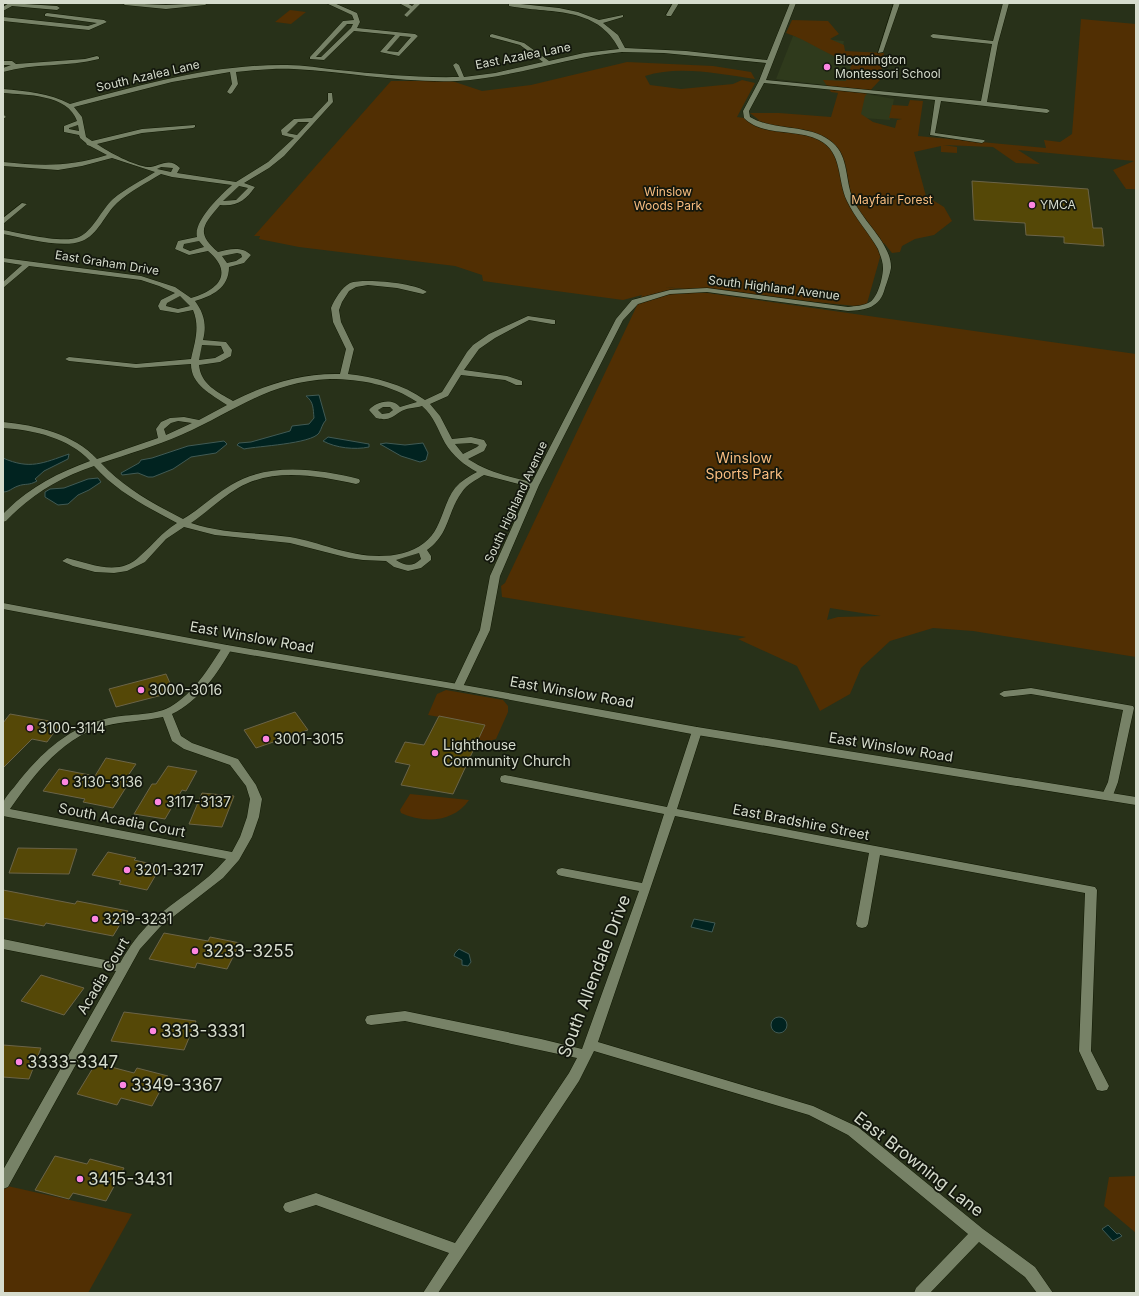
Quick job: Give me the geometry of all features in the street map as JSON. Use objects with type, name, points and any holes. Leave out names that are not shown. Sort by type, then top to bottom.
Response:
[{"type":"street","points":[[38,22],[64,3]]},
{"type":"street","points":[[125,3],[166,7],[205,3]]},
{"type":"street","points":[[329,3],[355,14],[357,22],[353,29],[322,59],[312,58],[346,22],[357,22]]},
{"type":"street","points":[[402,3],[413,8]]},
{"type":"street","points":[[407,15],[418,3]]},
{"type":"street","points":[[669,15],[676,3]]},
{"type":"street","name":"South Highland Avenue","points":[[458,687],[485,630],[495,576],[535,485],[620,319],[635,302],[670,292],[707,290],[848,309],[869,307],[878,300],[887,267],[883,251],[859,218],[849,199],[837,151],[819,138],[761,125],[747,118],[746,111],[762,81],[793,3]]},
{"type":"street","points":[[880,52],[897,3]]},
{"type":"street","points":[[984,103],[1006,3]]},
{"type":"street","points":[[3,9],[11,4],[56,8]]},
{"type":"street","points":[[511,4],[560,10],[599,22],[614,33],[620,40],[623,50]]},
{"type":"street","points":[[3,19],[90,28],[104,22],[47,15]]},
{"type":"street","points":[[599,22],[621,16]]},
{"type":"street","points":[[353,29],[399,34],[415,36],[399,54],[383,52],[399,34]]},
{"type":"street","points":[[492,36],[522,44],[548,63]]},
{"type":"street","points":[[933,36],[996,43]]},
{"type":"street","name":"East Azalea Lane","points":[[234,71],[290,67],[402,78],[462,78],[498,74],[594,53],[623,50],[658,51],[769,62]]},
{"type":"street","points":[[3,70],[15,66],[85,61],[97,58]]},
{"type":"street","points":[[3,63],[12,63],[15,66]]},
{"type":"street","points":[[456,65],[462,78]]},
{"type":"street","points":[[230,92],[235,87],[234,71]]},
{"type":"street","name":"South Azalea Lane","points":[[69,106],[192,76],[234,71]]},
{"type":"street","points":[[762,81],[938,98],[1047,111]]},
{"type":"street","points":[[3,91],[44,97],[59,101],[69,106],[75,111],[80,122],[83,138],[89,144],[112,156],[172,175],[238,184],[252,188],[238,202],[230,204],[219,203]]},
{"type":"street","points":[[181,293],[164,302],[162,306],[163,308],[178,311],[193,304],[218,288],[224,279],[226,266],[218,255],[209,248],[201,238],[201,226],[219,203],[238,184],[274,162],[330,101],[330,94]]},
{"type":"street","points":[[938,98],[932,134],[982,141]]},
{"type":"street","points":[[298,137],[284,134],[283,131],[296,120],[313,120]]},
{"type":"street","points":[[80,122],[68,125],[66,127],[66,131],[82,133]]},
{"type":"street","points":[[89,144],[142,130],[193,126]]},
{"type":"street","points":[[3,164],[33,168],[67,168],[81,166],[112,156]]},
{"type":"street","points":[[150,169],[160,165],[173,165],[177,168],[172,175]]},
{"type":"street","points":[[3,232],[66,241],[79,240],[94,228],[106,210],[119,198],[160,172]]},
{"type":"street","points":[[3,222],[24,204]]},
{"type":"street","points":[[201,238],[182,243],[178,249],[189,253],[209,248]]},
{"type":"street","points":[[218,255],[235,251],[243,252],[247,255],[246,259],[241,262],[226,266]]},
{"type":"street","name":"East Graham Drive","points":[[3,260],[141,278],[162,284],[181,293],[193,304]]},
{"type":"street","points":[[3,286],[27,264]]},
{"type":"street","points":[[343,377],[350,349],[337,322],[335,310],[339,300],[351,284],[367,283],[408,288],[423,292]]},
{"type":"street","points":[[193,304],[199,315],[202,330],[195,362],[196,372],[202,383],[233,405]]},
{"type":"street","points":[[398,410],[424,403],[445,394],[476,347],[492,336],[528,318],[552,322]]},
{"type":"street","points":[[69,359],[136,366],[217,360],[228,354],[227,347],[224,344],[199,342]]},
{"type":"street","points":[[460,372],[507,378],[519,383]]},
{"type":"street","points":[[3,519],[21,501],[45,484],[75,471],[163,440],[200,423],[254,393],[283,383],[313,377],[343,377],[368,380],[388,385],[413,395],[432,411],[450,442],[463,458],[484,472],[499,478],[535,485]]},
{"type":"street","points":[[163,440],[160,429],[169,421],[185,419],[200,423]]},
{"type":"street","points":[[3,425],[14,426],[66,440],[80,448],[119,486],[184,523],[220,534],[290,540],[358,558],[390,559],[421,549],[437,537],[460,489],[467,482],[484,472]]},
{"type":"street","points":[[450,442],[471,440],[481,442],[483,445],[481,449],[463,458]]},
{"type":"street","points":[[67,561],[100,571],[123,568],[143,559],[158,542],[232,488],[264,475],[300,472],[356,481]]},
{"type":"street","points":[[390,559],[394,565],[400,568],[416,567],[426,560],[426,556],[421,549]]},
{"type":"street","name":"East Winslow Road","points":[[3,606],[227,648],[458,687],[698,731],[1136,801]]},
{"type":"street","points":[[3,811],[34,770],[54,750],[74,736],[98,724],[166,712],[187,700],[220,662],[227,648]]},
{"type":"street","points":[[1004,694],[1031,691],[1129,708],[1113,782],[1108,796]]},
{"type":"street","name":"Acadia Court","points":[[3,1183],[136,946],[156,924],[219,875],[235,857],[246,837],[254,817],[256,799],[251,785],[234,762],[188,746],[176,738],[166,712]]},
{"type":"street","name":"South Allendale Drive","points":[[430,1293],[457,1250],[574,1077],[588,1050],[646,888],[698,731]]},
{"type":"street","name":"East Bradshire Street","points":[[505,779],[875,851],[1091,890],[1085,1051],[1102,1086]]},
{"type":"street","name":"South Acadia Court","points":[[3,811],[235,857]]},
{"type":"street","points":[[862,924],[875,851]]},
{"type":"street","points":[[562,872],[646,888]]},
{"type":"street","points":[[3,944],[123,968]]},
{"type":"street","name":"East Browning Lane","points":[[371,1020],[405,1016],[541,1044],[588,1050],[813,1111],[853,1131],[978,1233],[1030,1272],[1046,1293]]},
{"type":"street","points":[[290,1207],[316,1199],[457,1250]]},
{"type":"street","points":[[921,1293],[978,1233]]},
{"type":"shaded area","name":"Bloomington Montessori School","points":[[793,36],[844,41],[842,52],[860,54],[866,94],[894,99],[890,120],[863,118],[857,111],[857,89],[776,79]]},
{"type":"green space","points":[[290,10],[306,12],[291,24],[275,22]]},
{"type":"green space","points":[[1081,19],[1136,24],[1136,189],[1126,189],[1113,170],[1134,161],[1018,150],[1040,164],[1016,163],[993,147],[943,145],[957,147],[957,153],[941,152],[941,146],[914,152],[926,196],[944,207],[952,221],[934,235],[915,239],[902,246],[900,252],[892,253],[884,243],[866,307],[665,287],[1136,354],[1136,657],[973,631],[933,628],[890,641],[861,668],[850,694],[820,711],[797,666],[738,639],[746,637],[502,597],[501,586],[505,583],[642,295],[623,300],[483,281],[482,275],[455,266],[299,247],[259,239],[260,236],[254,236],[391,81],[452,81],[482,91],[531,85],[627,62],[713,66],[751,72],[755,79],[714,73],[686,71],[672,71],[645,76],[650,85],[681,89],[733,84],[742,80],[755,83],[737,117],[759,120],[750,113],[779,113],[831,117],[838,93],[831,92],[823,80],[846,81],[852,63],[786,33],[792,20],[828,21],[839,34],[830,39],[844,45],[845,51],[884,53],[880,80],[865,96],[861,114],[873,122],[895,128],[897,120],[902,119],[889,118],[892,105],[908,106],[910,100],[923,101],[918,136],[1046,148],[1044,140],[1060,142],[1072,134]],"holes":[[[830,608],[881,616],[838,617],[827,620]]]},
{"type":"green space","points":[[446,690],[503,700],[508,706],[508,712],[496,739],[489,741],[478,740],[484,725],[428,715],[437,694]]},
{"type":"green space","points":[[410,794],[469,800],[463,807],[447,817],[429,820],[419,819],[401,813],[400,810]]},
{"type":"green space","points":[[1136,1176],[1136,1233],[1104,1206],[1109,1177]]},
{"type":"green space","points":[[3,1185],[132,1214],[88,1293],[3,1293]]},
{"type":"water","points":[[319,395],[326,420],[319,433],[314,437],[284,444],[244,449],[237,445],[239,443],[251,442],[290,431],[292,426],[309,424],[314,418],[312,403],[306,396]]},
{"type":"water","points":[[328,437],[369,444],[369,447],[340,447],[323,441]]},
{"type":"water","points":[[224,441],[227,444],[216,453],[191,457],[173,469],[153,477],[148,477],[138,473],[122,475],[121,473],[139,463],[141,460],[152,458],[188,446]]},
{"type":"water","points":[[386,443],[405,445],[423,443],[428,453],[426,460],[420,462],[401,456],[380,444]]},
{"type":"water","points":[[69,454],[68,459],[44,471],[35,479],[37,481],[3,492],[3,458],[21,464],[36,464]]},
{"type":"water","points":[[98,478],[101,482],[78,495],[68,504],[58,505],[45,497],[45,492],[50,489],[64,488],[88,479]]},
{"type":"water","points":[[694,919],[715,923],[712,932],[691,927]]},
{"type":"water","points":[[459,949],[469,954],[471,962],[468,966],[462,965],[462,960],[454,956]]},
{"type":"water","points":[[776,1017],[782,1017],[787,1022],[785,1031],[782,1033],[776,1033],[771,1028],[771,1022]]},
{"type":"water","points":[[1108,1225],[1117,1234],[1119,1233],[1122,1236],[1113,1241],[1102,1229]]},
{"type":"building","name":"YMCA","points":[[972,181],[1088,189],[1093,228],[1102,228],[1104,246],[1064,243],[1064,237],[1026,235],[1025,223],[974,220]]},
{"type":"building","name":"3000-3016","points":[[166,674],[174,692],[116,707],[109,689]]},
{"type":"building","name":"3001-3015","points":[[295,712],[308,730],[256,748],[244,730]]},
{"type":"building","name":"3100-3114","points":[[10,714],[61,723],[47,742],[32,739],[3,768],[3,723]]},
{"type":"building","name":"Lighthouse Community Church","points":[[439,716],[485,725],[453,794],[401,785],[410,765],[395,762],[405,742],[424,745]]},
{"type":"building","points":[[106,758],[136,764],[125,780],[130,781],[113,808],[83,802],[85,799],[43,791],[59,769],[95,776]]},
{"type":"building","name":"3117-3137","points":[[168,766],[197,771],[186,791],[182,790],[165,819],[134,814],[152,784],[156,784]]},
{"type":"building","points":[[202,793],[234,796],[222,827],[189,824]]},
{"type":"building","points":[[18,848],[77,849],[69,874],[9,873]]},
{"type":"building","name":"3201-3217","points":[[108,852],[136,858],[134,860],[161,866],[147,890],[119,884],[121,881],[92,875]]},
{"type":"building","points":[[3,890],[75,904],[77,901],[128,911],[113,936],[46,923],[44,926],[3,918]]},
{"type":"building","name":"3233-3255","points":[[164,933],[208,941],[210,937],[240,943],[227,969],[197,963],[195,968],[149,959]]},
{"type":"building","points":[[41,975],[84,988],[64,1015],[21,1001]]},
{"type":"building","name":"3313-3331","points":[[124,1012],[196,1021],[184,1050],[111,1041]]},
{"type":"building","name":"3333-3347","points":[[3,1045],[41,1048],[29,1079],[3,1077]]},
{"type":"building","name":"3349-3367","points":[[96,1063],[134,1073],[137,1068],[168,1076],[152,1106],[121,1098],[117,1105],[77,1094]]},
{"type":"building","name":"3415-3431","points":[[55,1156],[87,1164],[90,1159],[124,1168],[106,1201],[73,1193],[69,1199],[35,1190]]},
{"type":"place","name":"Bloomington Montessori School","points":[[827,67]]},
{"type":"place","name":"YMCA","points":[[1032,205]]},
{"type":"place","name":"3000-3016","points":[[141,690]]},
{"type":"place","name":"3100-3114","points":[[30,728]]},
{"type":"place","name":"3001-3015","points":[[266,739]]},
{"type":"place","name":"Lighthouse Community Church","points":[[435,753]]},
{"type":"place","name":"3130-3136","points":[[65,782]]},
{"type":"place","name":"3117-3137","points":[[158,802]]},
{"type":"place","name":"3201-3217","points":[[127,870]]},
{"type":"place","name":"3219-3231","points":[[95,919]]},
{"type":"place","name":"3233-3255","points":[[195,951]]},
{"type":"place","name":"3313-3331","points":[[153,1031]]},
{"type":"place","name":"3333-3347","points":[[19,1062]]},
{"type":"place","name":"3349-3367","points":[[123,1085]]},
{"type":"place","name":"3415-3431","points":[[80,1179]]},
{"type":"park label","name":"Winslow Woods Park","points":[[668,199]]},
{"type":"park label","name":"Mayfair Forest","points":[[892,200]]},
{"type":"park label","name":"Winslow Sports Park","points":[[744,466]]}]
